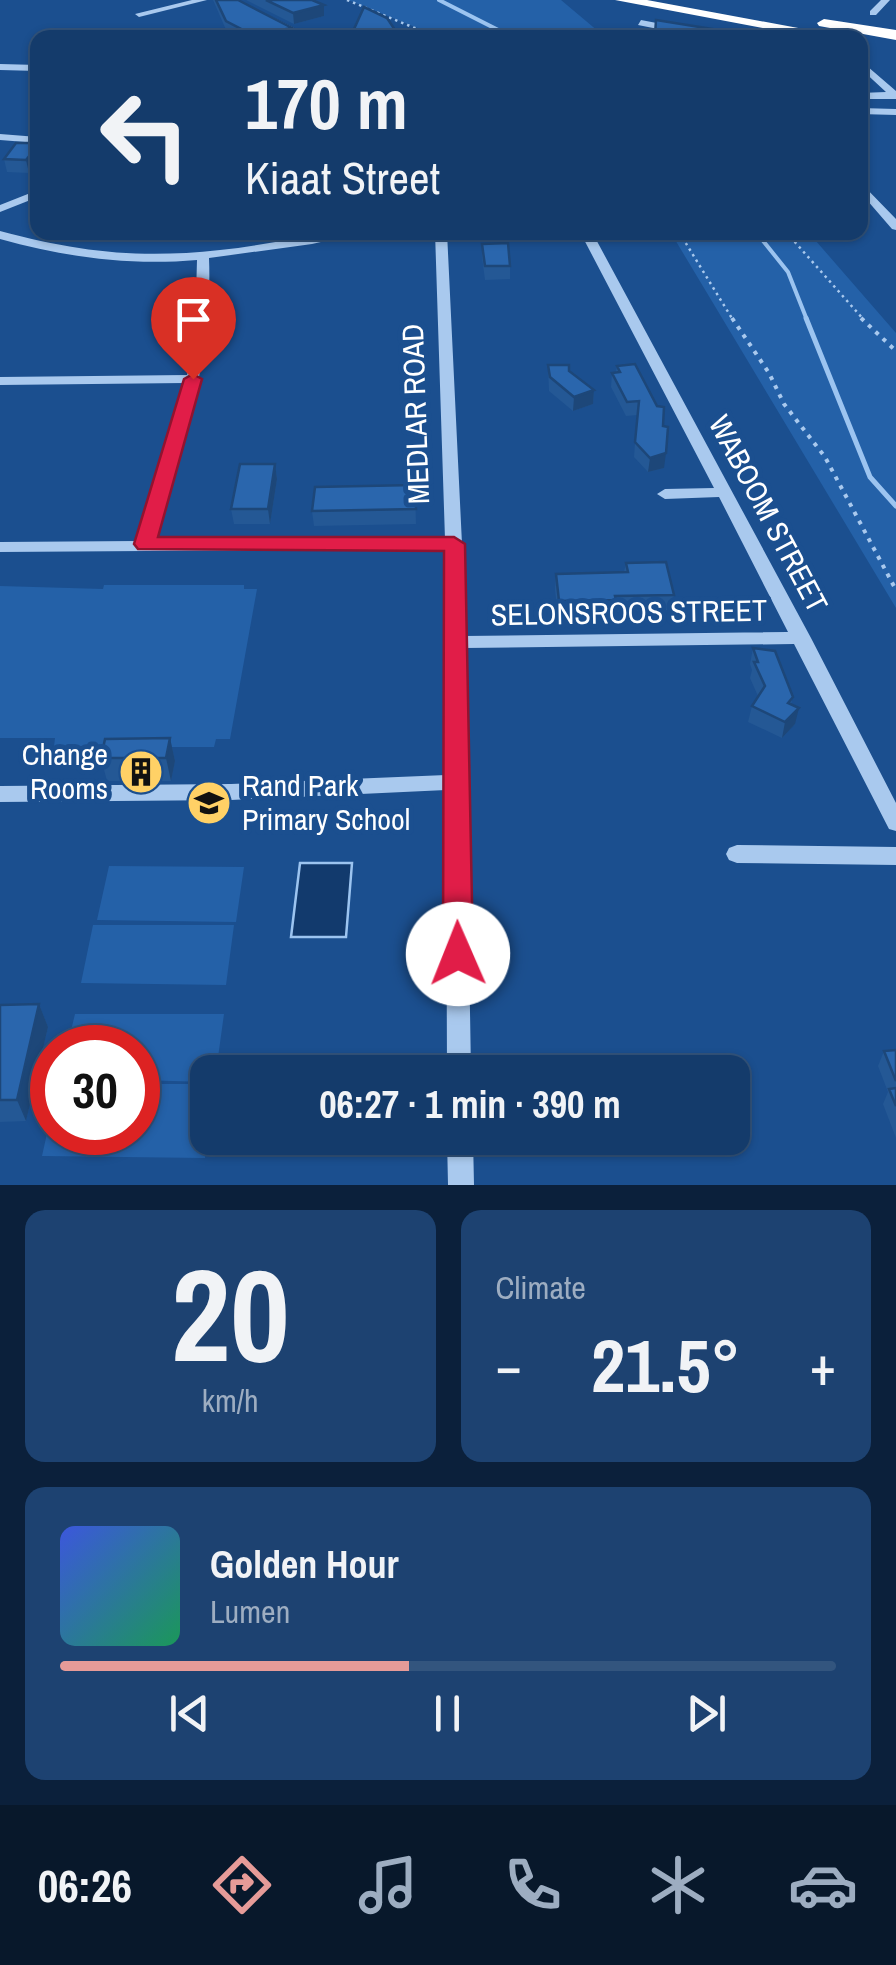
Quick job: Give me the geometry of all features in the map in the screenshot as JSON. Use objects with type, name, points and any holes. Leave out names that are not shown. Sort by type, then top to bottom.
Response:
[{"type":"highway","points":[[622,0],[798,30]]},
{"type":"highway","points":[[683,0],[866,30]]},
{"type":"highway","points":[[868,30],[896,35]]},
{"type":"highway","points":[[868,41],[896,46]]},
{"type":"street","points":[[139,14],[203,0]]},
{"type":"street","points":[[232,0],[294,30]]},
{"type":"street","points":[[874,13],[886,0]]},
{"type":"street","points":[[641,22],[680,30]]},
{"type":"street","points":[[0,67],[30,68]]},
{"type":"street","points":[[868,70],[895,95]]},
{"type":"street","points":[[868,86],[884,85]]},
{"type":"street","points":[[868,96],[895,95]]},
{"type":"street","points":[[868,111],[896,112]]},
{"type":"street","points":[[0,138],[30,140]]},
{"type":"street","points":[[0,209],[30,196]]},
{"type":"street","points":[[868,196],[896,226]]},
{"type":"street","points":[[881,211],[896,210]]},
{"type":"street","points":[[0,235],[58,252],[104,259],[202,258],[311,240]]},
{"type":"street","name":"MEDLAR ROAD","points":[[441,240],[454,544],[459,1055]]},
{"type":"street","name":"WABOOM STREET","points":[[590,240],[896,823]]},
{"type":"street","points":[[145,544],[193,379],[205,316],[202,258]]},
{"type":"street","points":[[0,381],[193,379]]},
{"type":"street","points":[[664,494],[724,492]]},
{"type":"street","points":[[0,547],[454,544]]},
{"type":"street","name":"SELONSROOS STREET","points":[[456,642],[802,638]]},
{"type":"street","points":[[0,794],[231,792],[456,782]]},
{"type":"street","points":[[737,854],[896,856]]},
{"type":"street","points":[[460,1155],[460,1185]]},
{"type":"path","points":[[347,0],[420,30]]},
{"type":"path","points":[[683,240],[770,374],[784,404],[825,457],[896,590]]},
{"type":"path","points":[[793,240],[852,309],[896,351]]},
{"type":"shaded area","points":[[348,0],[561,0],[597,30],[423,30]]},
{"type":"shaded area","points":[[675,240],[815,240],[896,333],[896,608]]},
{"type":"shaded area","points":[[104,585],[244,585],[244,589],[257,589],[230,739],[216,739],[214,747],[54,747],[55,738],[0,738],[0,586],[103,589]]},
{"type":"shaded area","points":[[300,863],[352,863],[346,937],[291,937]]},
{"type":"shaded area","points":[[109,866],[244,867],[236,922],[97,920]]},
{"type":"shaded area","points":[[93,925],[234,925],[226,985],[81,983]]},
{"type":"shaded area","points":[[75,1014],[224,1014],[218,1055],[190,1055],[190,1082],[160,1081],[160,1025],[72,1025]]},
{"type":"shaded area","points":[[160,1084],[190,1084],[190,1155],[205,1158],[42,1156],[160,1155]]},
{"type":"building","points":[[216,0],[238,0],[292,28],[243,30],[226,21]]},
{"type":"building","points":[[266,0],[312,0],[324,5],[293,13]]},
{"type":"building","points":[[364,7],[387,18],[395,30],[354,30]]},
{"type":"building","points":[[656,20],[712,29],[711,30],[655,30]]},
{"type":"building","points":[[16,143],[30,143],[26,160],[4,159]]},
{"type":"building","points":[[508,243],[510,266],[485,266],[482,244]]},
{"type":"building","points":[[635,364],[657,406],[664,407],[663,426],[668,427],[666,453],[650,458],[635,442],[639,401],[627,402],[612,373],[620,372],[617,366]]},
{"type":"building","points":[[548,365],[569,365],[569,371],[594,390],[574,397],[550,377]]},
{"type":"building","points":[[240,464],[275,464],[268,509],[231,509]]},
{"type":"building","points":[[415,485],[416,509],[312,511],[315,487]]},
{"type":"building","points":[[666,562],[674,595],[559,601],[556,574],[628,572],[626,563]]},
{"type":"building","points":[[753,648],[775,651],[793,697],[788,703],[799,708],[785,722],[752,706],[765,686],[754,662],[758,662]]},
{"type":"building","points":[[170,738],[166,758],[101,758],[105,739]]},
{"type":"building","points":[[39,1004],[34,1025],[30,1025],[30,1043],[17,1100],[0,1100],[0,1005]]},
{"type":"building","points":[[896,1050],[896,1081],[884,1051]]},
{"type":"building","points":[[896,1088],[896,1106],[889,1089]]},
{"type":"waterway","points":[[439,0],[498,30]]},
{"type":"waterway","points":[[762,240],[788,272],[807,320]]},
{"type":"waterway","points":[[806,318],[870,477],[896,506]]},
{"type":"place","name":"Change Rooms","points":[[141,772]]},
{"type":"place","name":"Rand Park Primary School","points":[[209,803]]},
{"type":"route","points":[[193,379],[145,544],[454,544],[458,954]]}]
